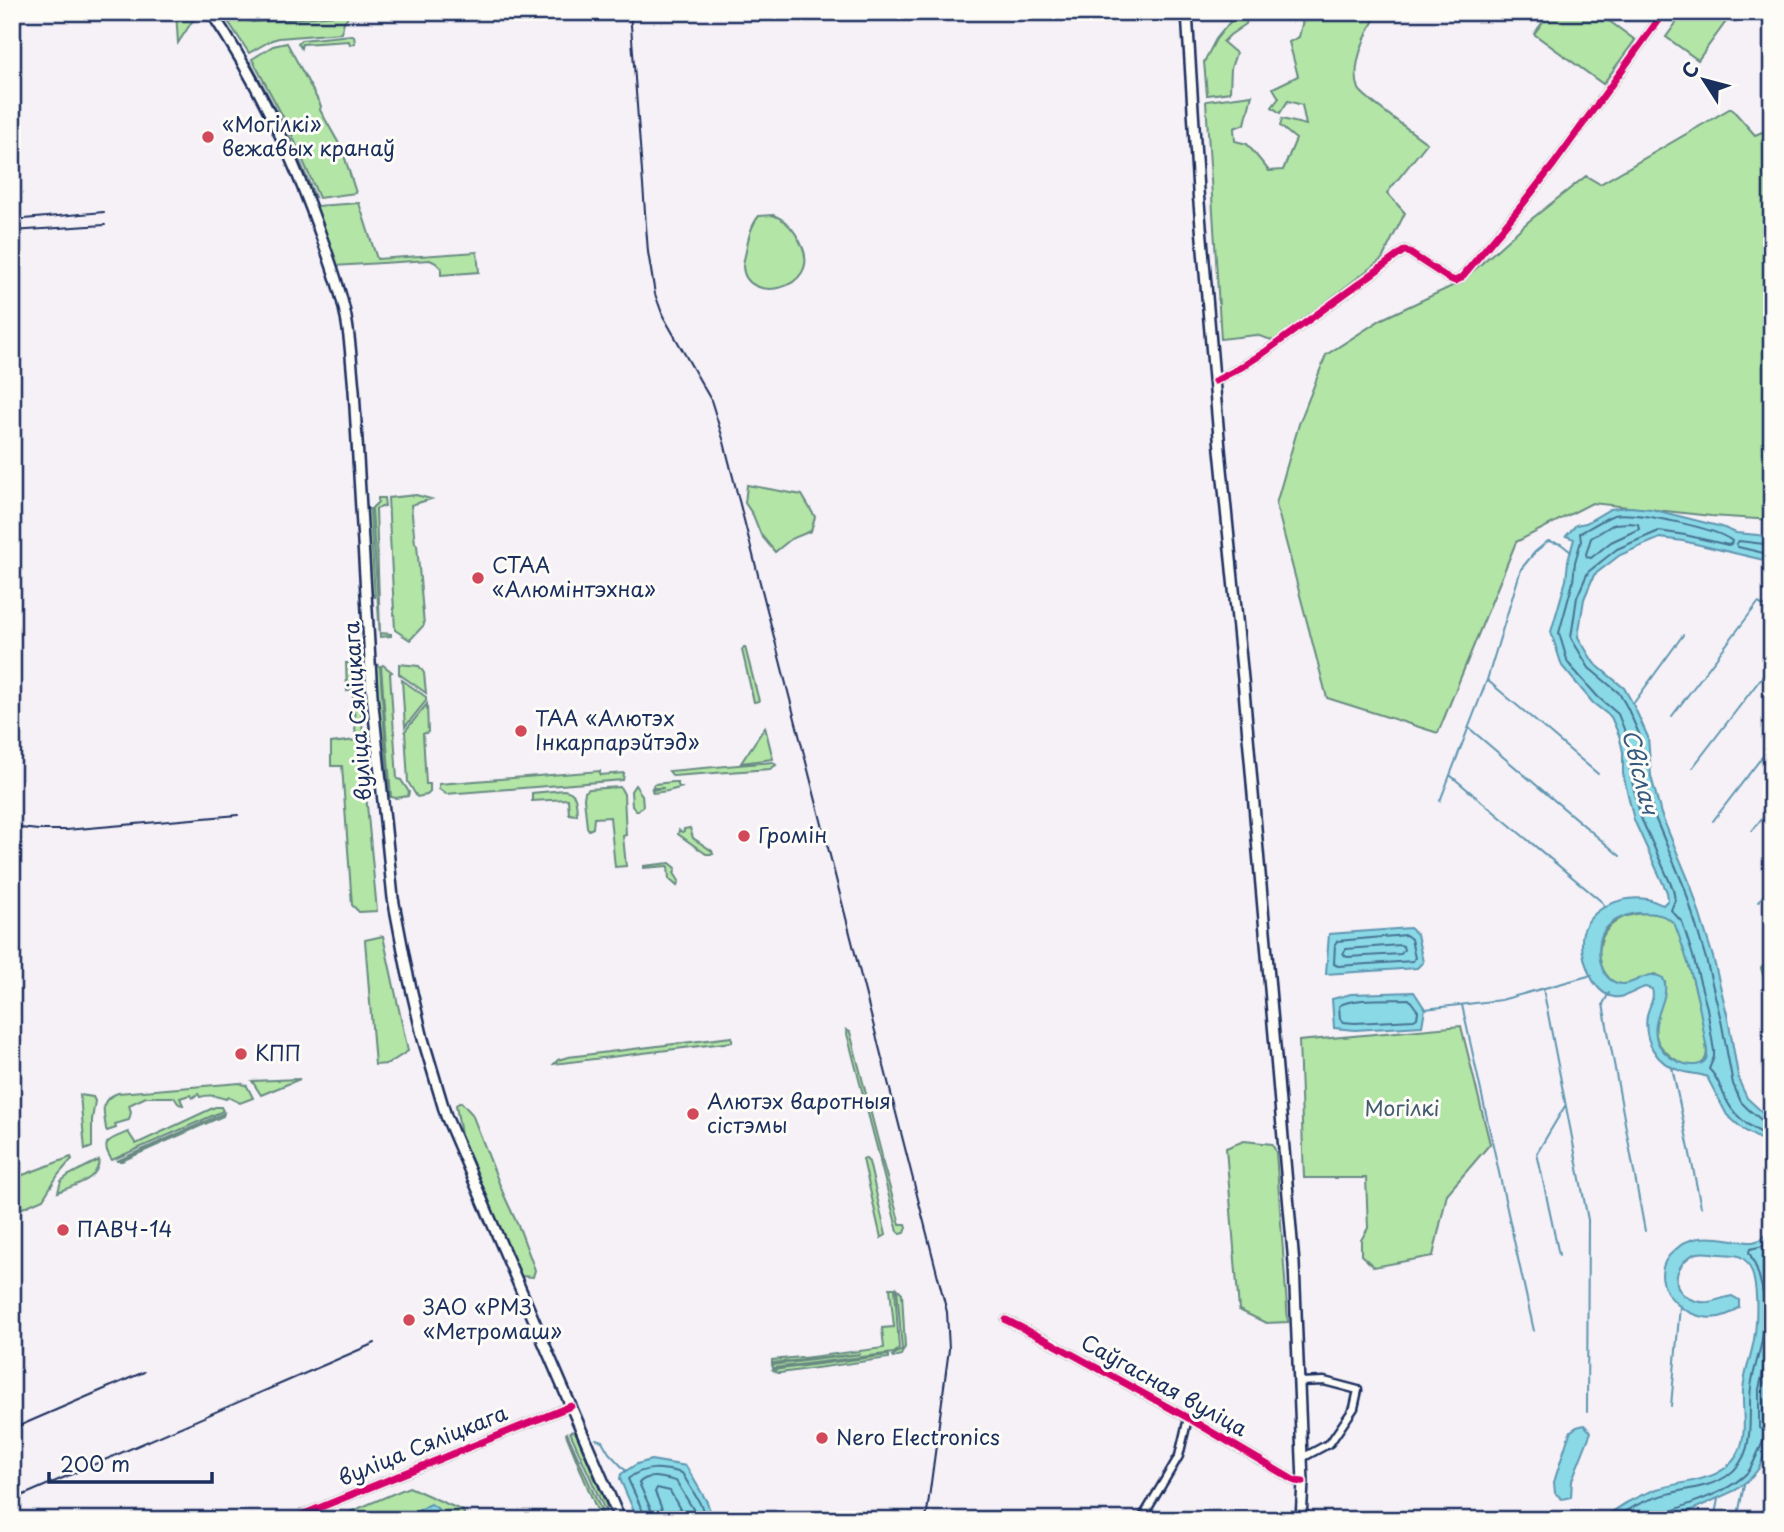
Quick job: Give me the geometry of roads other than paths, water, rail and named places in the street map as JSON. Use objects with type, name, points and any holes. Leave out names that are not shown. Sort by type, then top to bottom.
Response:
[{"type":"main road","name":"вуліца Сяліцкага","points":[[211,12],[254,83],[291,157],[342,302],[354,390],[372,695],[393,898],[407,971],[431,1069],[446,1116],[620,1520]]},
{"type":"main road","points":[[1186,12],[1198,191],[1293,1250],[1303,1482],[1301,1520]]},
{"type":"street","points":[[1215,381],[1265,352],[1405,250],[1448,278],[1455,281],[1461,278],[1522,205],[1664,12]]},
{"type":"street","name":"Саўгасная вуліца","points":[[1006,1320],[1188,1418],[1295,1481],[1303,1482]]},
{"type":"street","points":[[1299,1382],[1324,1381],[1358,1390],[1353,1408],[1330,1443],[1302,1458]]},
{"type":"street","name":"вуліца Сяліцкага","points":[[289,1520],[571,1406]]},
{"type":"street","name":"Саўгасная вуліца","points":[[1142,1520],[1179,1456],[1188,1418]]},
{"type":"water","name":"Свіслач","points":[[1610,509],[1651,509],[1736,533],[1772,538],[1772,562],[1660,538],[1620,555],[1594,575],[1584,599],[1578,637],[1594,663],[1624,688],[1648,737],[1651,776],[1661,814],[1691,886],[1713,957],[1728,1018],[1739,1081],[1747,1098],[1772,1118],[1772,1146],[1744,1130],[1727,1115],[1707,1077],[1672,1068],[1658,1057],[1649,1042],[1646,1025],[1652,989],[1645,987],[1618,997],[1606,994],[1593,980],[1582,950],[1583,932],[1587,923],[1600,910],[1628,899],[1647,899],[1663,905],[1668,900],[1667,892],[1634,820],[1623,774],[1623,752],[1619,735],[1611,717],[1593,703],[1562,666],[1551,632],[1574,539],[1566,536],[1576,525],[1586,523]],"holes":[[[1643,913],[1663,916],[1675,925],[1702,1020],[1707,1053],[1706,1059],[1701,1063],[1692,1065],[1677,1061],[1667,1055],[1659,1045],[1656,1027],[1665,994],[1663,978],[1651,975],[1623,984],[1611,980],[1602,968],[1599,952],[1604,931],[1619,919]]]},
{"type":"water","points":[[1410,928],[1417,934],[1423,962],[1417,968],[1326,974],[1329,934]]},
{"type":"water","points":[[1414,992],[1425,1009],[1422,1026],[1355,1030],[1334,1028],[1332,999],[1351,994]]},
{"type":"water","points":[[1772,1230],[1772,1395],[1768,1448],[1759,1468],[1736,1490],[1670,1520],[1602,1520],[1642,1495],[1716,1474],[1734,1460],[1743,1435],[1744,1385],[1755,1328],[1756,1300],[1752,1274],[1748,1264],[1736,1255],[1701,1252],[1687,1259],[1681,1265],[1677,1279],[1681,1292],[1687,1297],[1701,1302],[1732,1296],[1739,1300],[1739,1307],[1723,1316],[1707,1318],[1691,1313],[1677,1304],[1667,1292],[1662,1278],[1664,1263],[1677,1248],[1692,1239],[1713,1237],[1753,1242]]},
{"type":"water","points":[[1584,1425],[1591,1432],[1572,1480],[1571,1497],[1562,1499],[1555,1493],[1554,1482],[1571,1431]]},
{"type":"water","points":[[651,1460],[686,1466],[707,1502],[713,1520],[640,1520],[620,1479],[621,1474],[637,1464]]},
{"type":"water","points":[[431,1504],[438,1509],[437,1514],[431,1518],[428,1512],[423,1520],[390,1520],[395,1516],[413,1513]]},
{"type":"waterway","points":[[1440,801],[1487,680],[1521,569],[1548,541],[1561,544],[1571,552]]},
{"type":"waterway","points":[[1672,716],[1758,603],[1772,610]]},
{"type":"waterway","points":[[1633,704],[1683,635]]},
{"type":"waterway","points":[[1693,767],[1772,664]]},
{"type":"waterway","points":[[1487,680],[1598,774]]},
{"type":"waterway","points":[[1469,728],[1620,856]]},
{"type":"waterway","points":[[1713,821],[1772,744]]},
{"type":"waterway","points":[[1450,775],[1606,907]]},
{"type":"waterway","points":[[1752,831],[1772,805]]},
{"type":"waterway","points":[[1758,902],[1772,884]]},
{"type":"waterway","points":[[1425,1009],[1501,1000],[1592,975]]},
{"type":"waterway","points":[[1543,988],[1588,1220],[1587,1412]]},
{"type":"waterway","points":[[1609,993],[1603,1004],[1645,1231]]},
{"type":"waterway","points":[[1462,1005],[1534,1331]]},
{"type":"waterway","points":[[1672,1067],[1701,1207]]},
{"type":"waterway","points":[[1559,1255],[1537,1153],[1565,1106]]},
{"type":"waterway","points":[[1671,1406],[1680,1306]]},
{"type":"waterway","points":[[596,1439],[602,1441],[626,1471]]},
{"type":"waterway","points":[[1737,1520],[1744,1485]]},
{"type":"waterway","points":[[1714,1520],[1718,1499]]},
{"type":"waterway","points":[[1683,1520],[1685,1514]]},
{"type":"railway","points":[[630,12],[648,252],[655,294],[663,316],[711,400],[724,442],[947,1312],[949,1349],[926,1520]]},
{"type":"railway","points":[[12,220],[104,212]]},
{"type":"railway","points":[[12,231],[105,225]]},
{"type":"railway","points":[[12,827],[66,830],[238,815]]},
{"type":"railway","points":[[12,1500],[375,1343]]},
{"type":"railway","points":[[12,1429],[144,1372]]},
{"type":"railway","points":[[142,1520],[157,1513]]},
{"type":"place","name":"«Могілкі» вежавых кранаў","points":[[208,137]]},
{"type":"place","name":"СТАА «Алюмінтэхна»","points":[[478,578]]},
{"type":"place","name":"ТАА «Алютэх Інкарпарэйтэд»","points":[[521,731]]},
{"type":"place","name":"Громін","points":[[744,836]]},
{"type":"place","name":"КПП","points":[[241,1054]]},
{"type":"place","name":"Алютэх варотныя сістэмы","points":[[693,1114]]},
{"type":"place","name":"ПАВЧ-14","points":[[63,1230]]},
{"type":"place","name":"ЗАО «РМЗ «Метромаш»","points":[[409,1320]]},
{"type":"place","name":"Nero Electronics","points":[[822,1438]]},
{"type":"park label","name":"Могілкі","points":[[1402,1109]]}]
